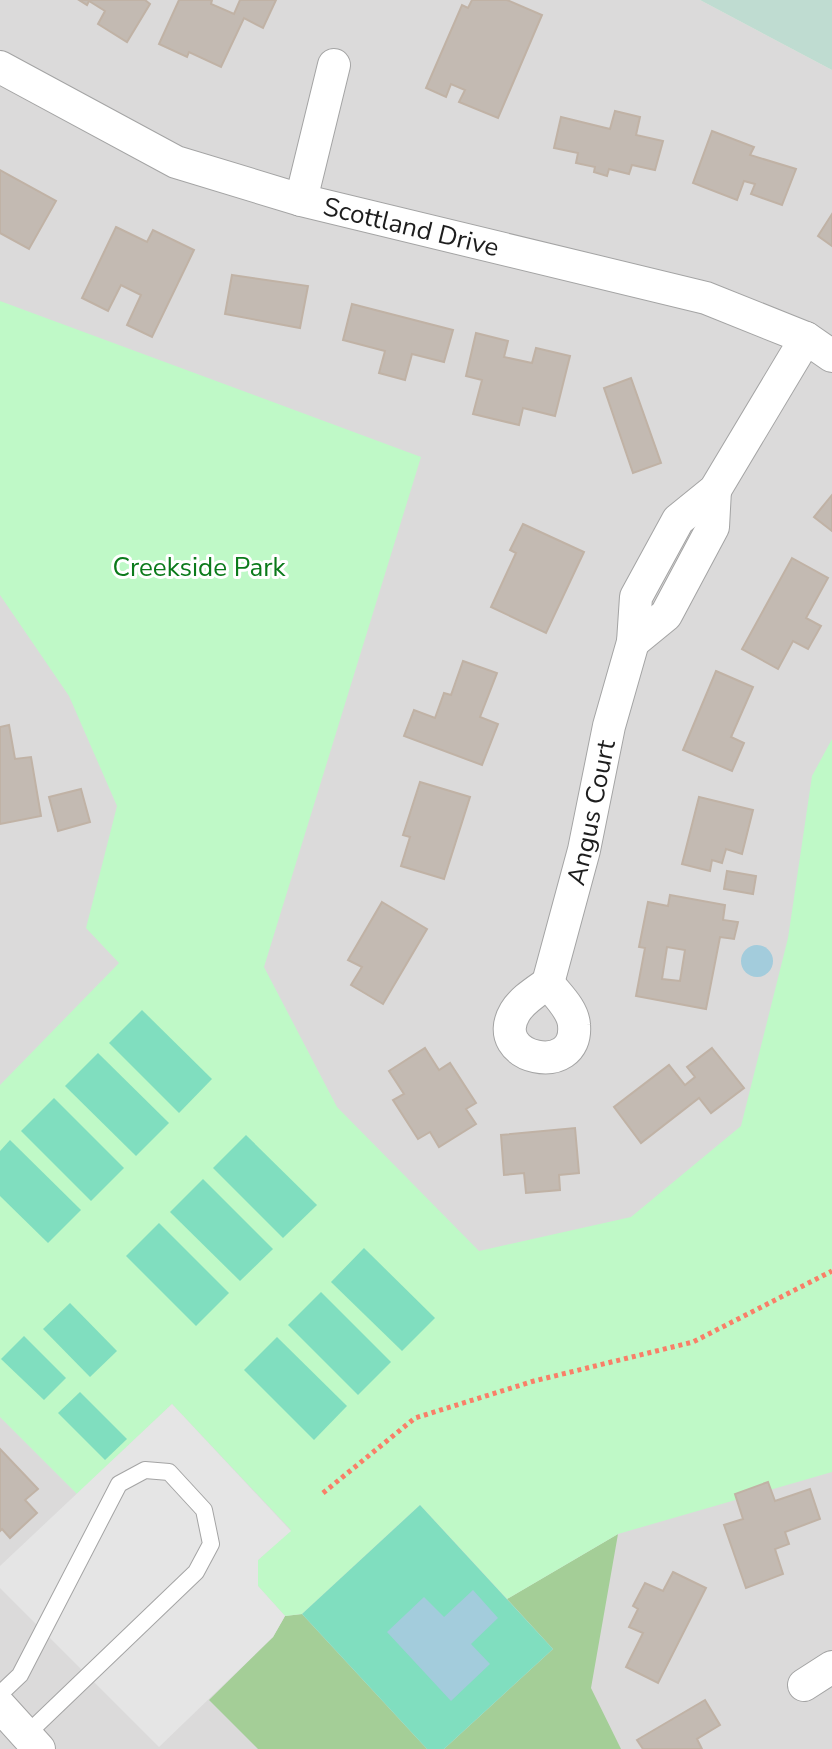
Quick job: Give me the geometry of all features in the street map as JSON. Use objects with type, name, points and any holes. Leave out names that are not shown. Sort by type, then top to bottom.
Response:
[{"type":"street","points":[[301,200],[334,65]]},
{"type":"street","name":"Scottland Drive","points":[[0,67],[176,162],[301,200],[706,298],[819,347]]},
{"type":"street","name":"Angus Court","points":[[548,983],[577,881],[609,726],[633,642],[636,597],[678,520],[715,490],[819,347]]},
{"type":"street","points":[[804,1685],[832,1667]]},
{"type":"street","points":[[0,1706],[33,1742]]},
{"type":"lane","points":[[0,1694],[20,1675],[119,1484],[145,1470],[169,1472],[204,1510],[211,1544],[196,1572],[33,1742]]},
{"type":"path","points":[[323,1493],[415,1418],[534,1381],[693,1342],[832,1271]]},
{"type":"shaded area","name":"Creekside Park","points":[[0,0],[700,0],[832,70],[832,1749],[0,1749]]},
{"type":"shaded area","points":[[172,1404],[291,1531],[258,1560],[258,1586],[285,1616],[273,1637],[159,1747],[0,1588],[0,1566]]},
{"type":"green space","points":[[700,0],[832,0],[832,70]]},
{"type":"green space","name":"Creekside Park","points":[[0,301],[421,457],[264,967],[337,1107],[479,1251],[631,1217],[741,1126],[788,938],[812,776],[832,739],[832,1472],[618,1534],[507,1599],[420,1505],[302,1614],[285,1616],[258,1586],[258,1560],[291,1530],[172,1404],[77,1494],[0,1417],[0,1085],[119,963],[86,928],[117,806],[69,696],[0,595]]},
{"type":"green space","points":[[142,1010],[212,1079],[179,1113],[109,1043]]},
{"type":"green space","points":[[98,1053],[169,1123],[136,1156],[65,1086]]},
{"type":"green space","points":[[54,1098],[124,1168],[91,1201],[21,1131]]},
{"type":"green space","points":[[246,1135],[317,1205],[283,1238],[213,1168]]},
{"type":"green space","points":[[10,1140],[81,1210],[48,1243],[0,1196],[0,1151]]},
{"type":"green space","points":[[203,1179],[273,1249],[240,1281],[170,1212]]},
{"type":"green space","points":[[159,1223],[229,1293],[196,1326],[126,1256]]},
{"type":"green space","points":[[364,1248],[435,1318],[402,1351],[331,1282]]},
{"type":"green space","points":[[321,1292],[391,1362],[358,1395],[288,1325]]},
{"type":"green space","points":[[70,1303],[117,1351],[90,1377],[43,1329]]},
{"type":"green space","points":[[24,1336],[66,1378],[44,1400],[1,1359]]},
{"type":"green space","points":[[277,1337],[347,1406],[314,1440],[244,1370]]},
{"type":"green space","points":[[80,1392],[127,1439],[105,1460],[58,1413]]},
{"type":"green space","points":[[420,1505],[553,1649],[444,1749],[427,1749],[302,1614]]},
{"type":"green space","points":[[618,1534],[591,1688],[621,1749],[444,1749],[553,1649],[507,1599]]},
{"type":"green space","points":[[302,1614],[427,1749],[258,1749],[209,1700],[273,1637],[285,1616]]},
{"type":"water","points":[[757,945],[768,950],[773,961],[768,972],[757,977],[746,972],[741,961],[746,950]]},
{"type":"water","points":[[473,1590],[498,1618],[471,1644],[490,1664],[451,1701],[387,1632],[424,1597],[444,1617]]},
{"type":"building","points":[[79,0],[145,0],[150,4],[127,42],[98,24],[105,11],[89,1],[87,5]]},
{"type":"building","points":[[179,0],[212,0],[211,4],[234,14],[240,0],[276,0],[263,28],[244,18],[221,67],[189,52],[187,57],[159,44]]},
{"type":"building","points":[[472,0],[507,0],[542,15],[498,118],[459,102],[465,90],[451,84],[446,97],[426,88],[462,5],[468,8]]},
{"type":"building","points":[[615,111],[640,117],[636,135],[663,141],[655,170],[632,165],[629,174],[609,169],[607,176],[594,172],[595,167],[576,163],[578,153],[554,148],[561,117],[610,129]]},
{"type":"building","points":[[712,131],[754,147],[750,155],[796,169],[782,205],[751,194],[755,184],[744,181],[737,200],[693,183]]},
{"type":"building","points":[[0,170],[56,201],[29,249],[0,233]]},
{"type":"building","points":[[832,214],[832,246],[818,236]]},
{"type":"building","points":[[116,227],[147,242],[153,230],[194,250],[152,337],[127,325],[141,295],[121,285],[108,311],[82,298]]},
{"type":"building","points":[[232,275],[308,286],[300,328],[225,314]]},
{"type":"building","points":[[352,304],[453,330],[444,362],[412,354],[405,380],[379,373],[385,351],[343,340]]},
{"type":"building","points":[[476,333],[508,341],[504,357],[532,363],[536,348],[570,356],[555,416],[523,408],[519,425],[473,414],[482,380],[466,376]]},
{"type":"building","points":[[631,378],[661,463],[633,473],[604,388]]},
{"type":"building","points":[[832,495],[832,531],[814,517]]},
{"type":"building","points":[[523,524],[584,552],[546,633],[491,607],[516,553],[510,550]]},
{"type":"building","points":[[792,558],[828,578],[806,618],[821,626],[808,649],[793,641],[778,669],[742,649]]},
{"type":"building","points":[[463,661],[497,673],[480,717],[498,724],[482,765],[404,736],[414,710],[435,718],[444,693],[451,695]]},
{"type":"building","points":[[716,671],[753,687],[731,737],[744,743],[732,771],[683,750]]},
{"type":"building","points":[[9,725],[15,759],[31,757],[41,816],[0,824],[0,727]]},
{"type":"building","points":[[420,782],[470,797],[444,879],[401,866],[410,837],[403,835]]},
{"type":"building","points":[[81,789],[90,822],[58,831],[49,797]]},
{"type":"building","points":[[699,797],[753,810],[742,854],[726,849],[722,863],[712,860],[710,871],[682,864]]},
{"type":"building","points":[[727,871],[756,876],[753,894],[724,889]]},
{"type":"building","points":[[670,895],[725,905],[723,920],[738,922],[734,939],[720,937],[706,1009],[636,996],[645,948],[639,947],[648,902],[668,906]],"holes":[[[667,947],[685,950],[680,981],[662,979]]]},
{"type":"building","points":[[382,902],[427,929],[383,1004],[351,985],[362,967],[348,960]]},
{"type":"building","points":[[425,1048],[439,1070],[450,1063],[476,1103],[466,1109],[476,1124],[439,1147],[430,1132],[418,1139],[393,1100],[404,1094],[389,1071]]},
{"type":"building","points":[[712,1048],[744,1088],[711,1113],[699,1098],[641,1143],[614,1107],[669,1065],[685,1085],[695,1077],[687,1067]]},
{"type":"building","points":[[575,1128],[579,1173],[559,1175],[560,1190],[526,1193],[524,1173],[504,1175],[501,1135]]},
{"type":"building","points":[[0,1449],[38,1489],[25,1500],[37,1513],[10,1538],[2,1529],[0,1531]]},
{"type":"building","points":[[768,1482],[775,1501],[810,1489],[820,1519],[785,1532],[789,1544],[775,1549],[783,1574],[746,1588],[724,1525],[743,1519],[735,1494]]},
{"type":"building","points":[[673,1572],[706,1588],[658,1683],[626,1667],[643,1633],[629,1627],[638,1609],[633,1606],[645,1583],[663,1591]]},
{"type":"building","points":[[705,1700],[720,1725],[697,1739],[702,1749],[643,1749],[637,1740]]}]
